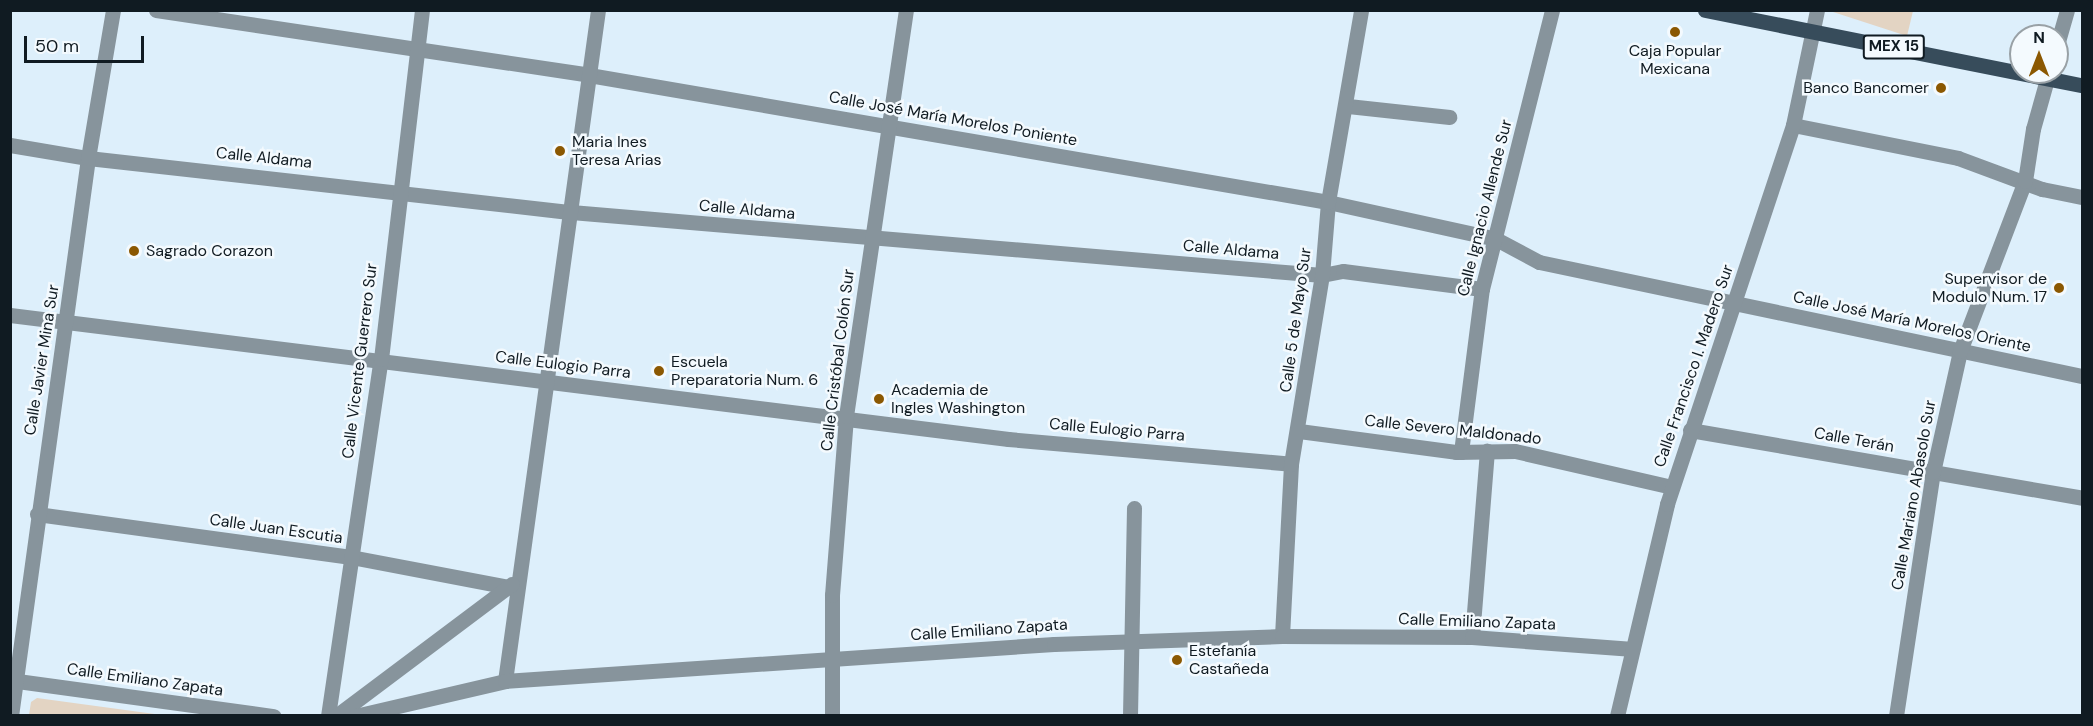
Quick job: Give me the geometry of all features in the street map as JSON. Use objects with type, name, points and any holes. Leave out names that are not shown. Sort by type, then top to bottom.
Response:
[{"type":"main road","name":"MEX 15","points":[[1705,10],[2009,68]]},
{"type":"street","name":"Calle Javier Mina Sur","points":[[11,716],[13,681],[68,320],[88,158],[113,10]]},
{"type":"street","name":"Calle José María Morelos Poniente","points":[[156,10],[416,52],[589,75],[1328,202],[1496,239],[1539,262],[1735,302]]},
{"type":"street","name":"Calle Vicente Guerrero Sur","points":[[328,716],[381,359],[399,190],[422,10]]},
{"type":"street","points":[[505,681],[514,583],[549,382],[598,10]]},
{"type":"street","name":"Calle Cristóbal Colón Sur","points":[[832,716],[832,595],[846,416],[886,125],[906,10]]},
{"type":"street","name":"Calle 5 de Mayo Sur","points":[[1282,636],[1291,464],[1299,431],[1322,275],[1328,202],[1348,106],[1361,10]]},
{"type":"street","name":"Calle Ignacio Allende Sur","points":[[1461,452],[1482,289],[1552,10]]},
{"type":"street","name":"Calle Francisco I. Madero Sur","points":[[1617,716],[1630,649],[1672,487],[1793,125],[1817,10]]},
{"type":"street","name":"Calle Mariano Abasolo Sur","points":[[1896,716],[1933,472],[1960,351],[2025,180],[2033,129],[2046,84]]},
{"type":"street","points":[[1348,106],[1449,117]]},
{"type":"street","points":[[1793,125],[1958,158],[2025,180],[2042,189],[2082,197]]},
{"type":"street","name":"Calle Aldama","points":[[10,145],[88,158],[399,190],[571,212],[870,240],[1322,275],[1343,271],[1482,289]]},
{"type":"street","name":"Calle José María Morelos Oriente","points":[[1735,302],[2082,376]]},
{"type":"street","name":"Calle Eulogio Parra","points":[[10,315],[68,320],[549,382],[846,416],[1008,439],[1291,464]]},
{"type":"street","name":"Calle Terán","points":[[1690,430],[2082,498]]},
{"type":"street","name":"Calle Severo Maldonado","points":[[1299,431],[1461,452],[1515,451],[1672,487]]},
{"type":"street","points":[[1472,637],[1486,451]]},
{"type":"street","points":[[1130,716],[1129,641],[1134,508]]},
{"type":"street","name":"Calle Juan Escutia","points":[[37,514],[351,557],[514,583]]},
{"type":"street","points":[[336,716],[514,583]]},
{"type":"street","name":"Calle Emiliano Zapata","points":[[355,716],[505,681],[831,658],[1129,641],[1282,636],[1472,637],[1630,649]]},
{"type":"street","name":"Calle Emiliano Zapata","points":[[13,681],[274,716]]},
{"type":"shaded area","points":[[1913,10],[1907,36],[1830,11]]},
{"type":"shaded area","points":[[37,698],[162,715],[29,715],[31,702]]},
{"type":"place","name":"Caja Popular Mexicana","points":[[1675,32]]},
{"type":"place","name":"Banco Bancomer","points":[[1941,88]]},
{"type":"place","name":"Maria Ines Teresa Arias","points":[[560,151]]},
{"type":"place","name":"Sagrado Corazon","points":[[134,251]]},
{"type":"place","name":"Supervisor de Modulo Num. 17","points":[[2059,288]]},
{"type":"place","name":"Escuela Preparatoria Num. 6","points":[[659,371]]},
{"type":"place","name":"Academia de Ingles Washington","points":[[879,399]]},
{"type":"place","name":"Estefanía Castañeda","points":[[1177,660]]}]
